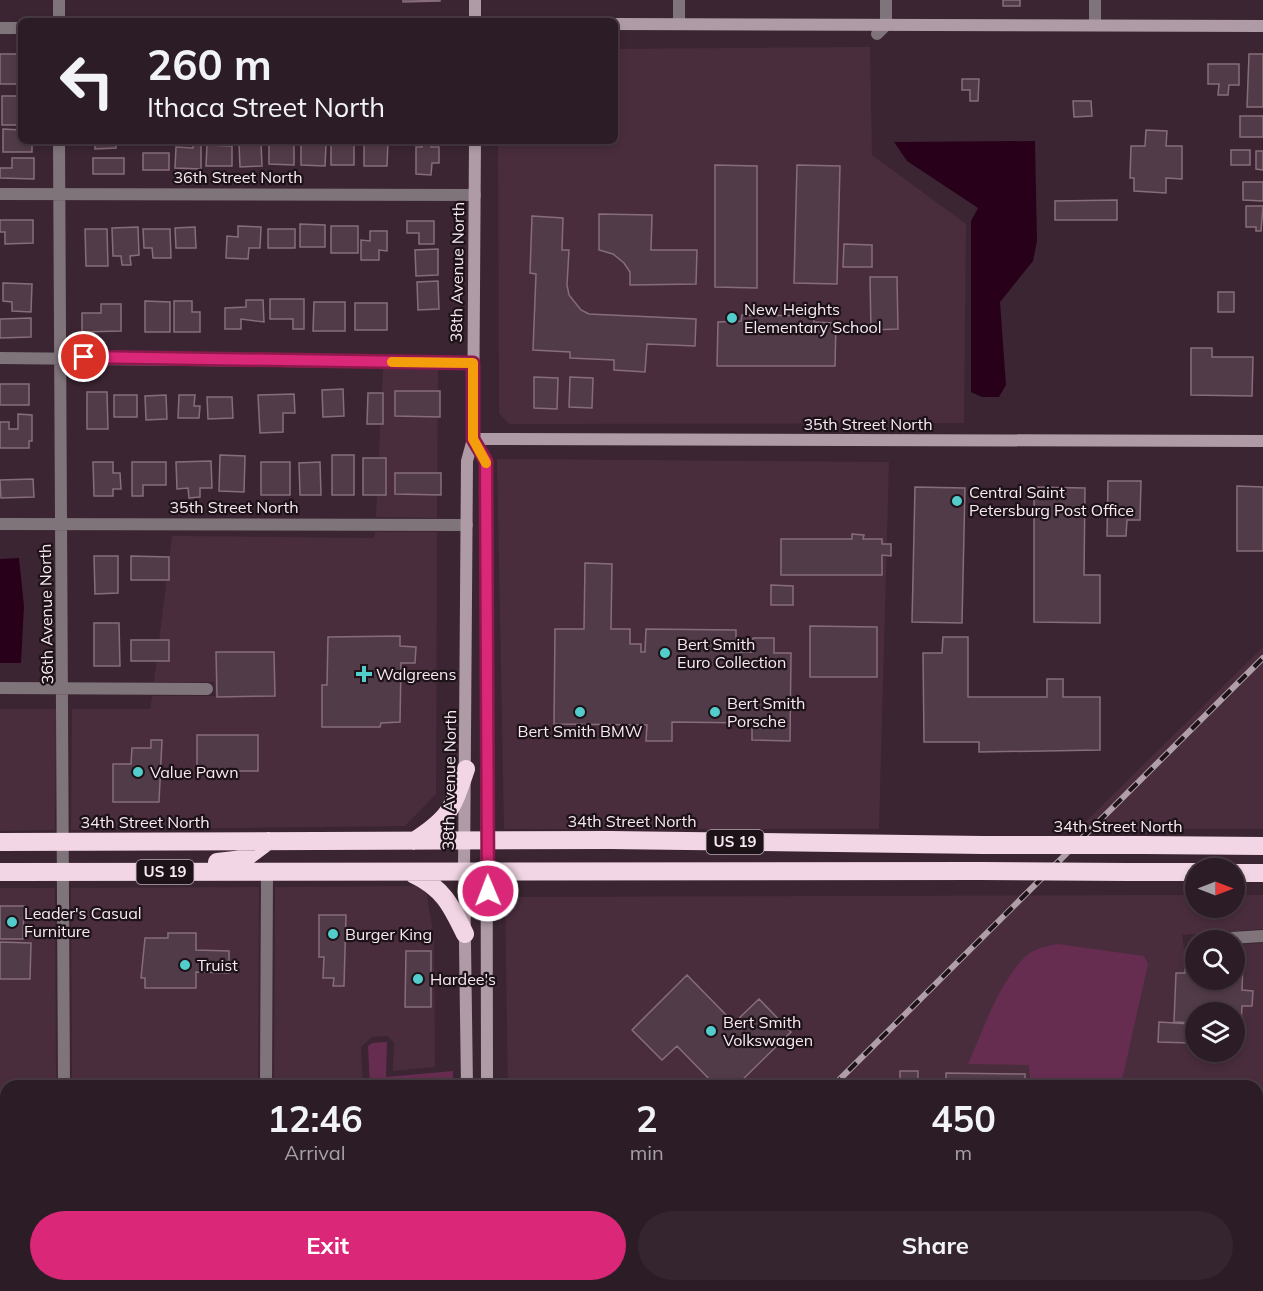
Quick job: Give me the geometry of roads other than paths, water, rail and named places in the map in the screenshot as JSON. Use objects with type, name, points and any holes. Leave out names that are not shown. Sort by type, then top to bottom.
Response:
[{"type":"highway","points":[[414,841],[445,819],[454,803],[466,768]]},
{"type":"highway","name":"34th Street North","points":[[0,842],[487,840],[1263,846]]},
{"type":"highway","points":[[186,872],[196,864],[244,859],[268,841]]},
{"type":"highway","name":"US 19","points":[[0,872],[1185,872]]},
{"type":"highway","points":[[409,872],[431,883],[444,896],[465,934]]},
{"type":"highway","points":[[1245,873],[1263,873]]},
{"type":"main road","points":[[474,0],[475,18]]},
{"type":"main road","points":[[618,24],[1263,26]]},
{"type":"main road","name":"38th Avenue North","points":[[467,1080],[464,841],[467,461],[473,439],[475,144]]},
{"type":"main road","name":"38th Avenue North","points":[[473,439],[486,461],[487,1080]]},
{"type":"main road","name":"35th Street North","points":[[473,439],[1263,441]]},
{"type":"street","points":[[59,0],[59,18]]},
{"type":"street","points":[[679,0],[679,23]]},
{"type":"street","points":[[877,34],[886,25],[886,0]]},
{"type":"street","points":[[1095,0],[1095,24]]},
{"type":"street","points":[[0,28],[18,28]]},
{"type":"street","name":"36th Avenue North","points":[[59,144],[64,688],[64,1080]]},
{"type":"street","name":"36th Street North","points":[[0,194],[475,195]]},
{"type":"street","points":[[0,358],[473,363]]},
{"type":"street","name":"35th Street North","points":[[0,524],[467,525]]},
{"type":"street","points":[[0,688],[207,689]]},
{"type":"street","points":[[266,1080],[267,872]]},
{"type":"street","points":[[1245,937],[1263,936]]},
{"type":"railway","points":[[839,1080],[1263,658]]},
{"type":"place","name":"New Heights Elementary School","points":[[732,318]]},
{"type":"place","name":"Central Saint Petersburg Post Office","points":[[957,501]]},
{"type":"place","name":"Bert Smith Euro Collection","points":[[665,653]]},
{"type":"place","name":"Walgreens","points":[[364,674]]},
{"type":"place","name":"Bert Smith BMW","points":[[580,712]]},
{"type":"place","name":"Bert Smith Porsche","points":[[715,712]]},
{"type":"place","name":"Value Pawn","points":[[138,772]]},
{"type":"place","name":"Leader's Casual Furniture","points":[[12,922]]},
{"type":"place","name":"Burger King","points":[[333,934]]},
{"type":"place","name":"Truist","points":[[185,965]]},
{"type":"place","name":"Hardee's","points":[[418,979]]},
{"type":"place","name":"Bert Smith Volkswagen","points":[[711,1031]]}]
